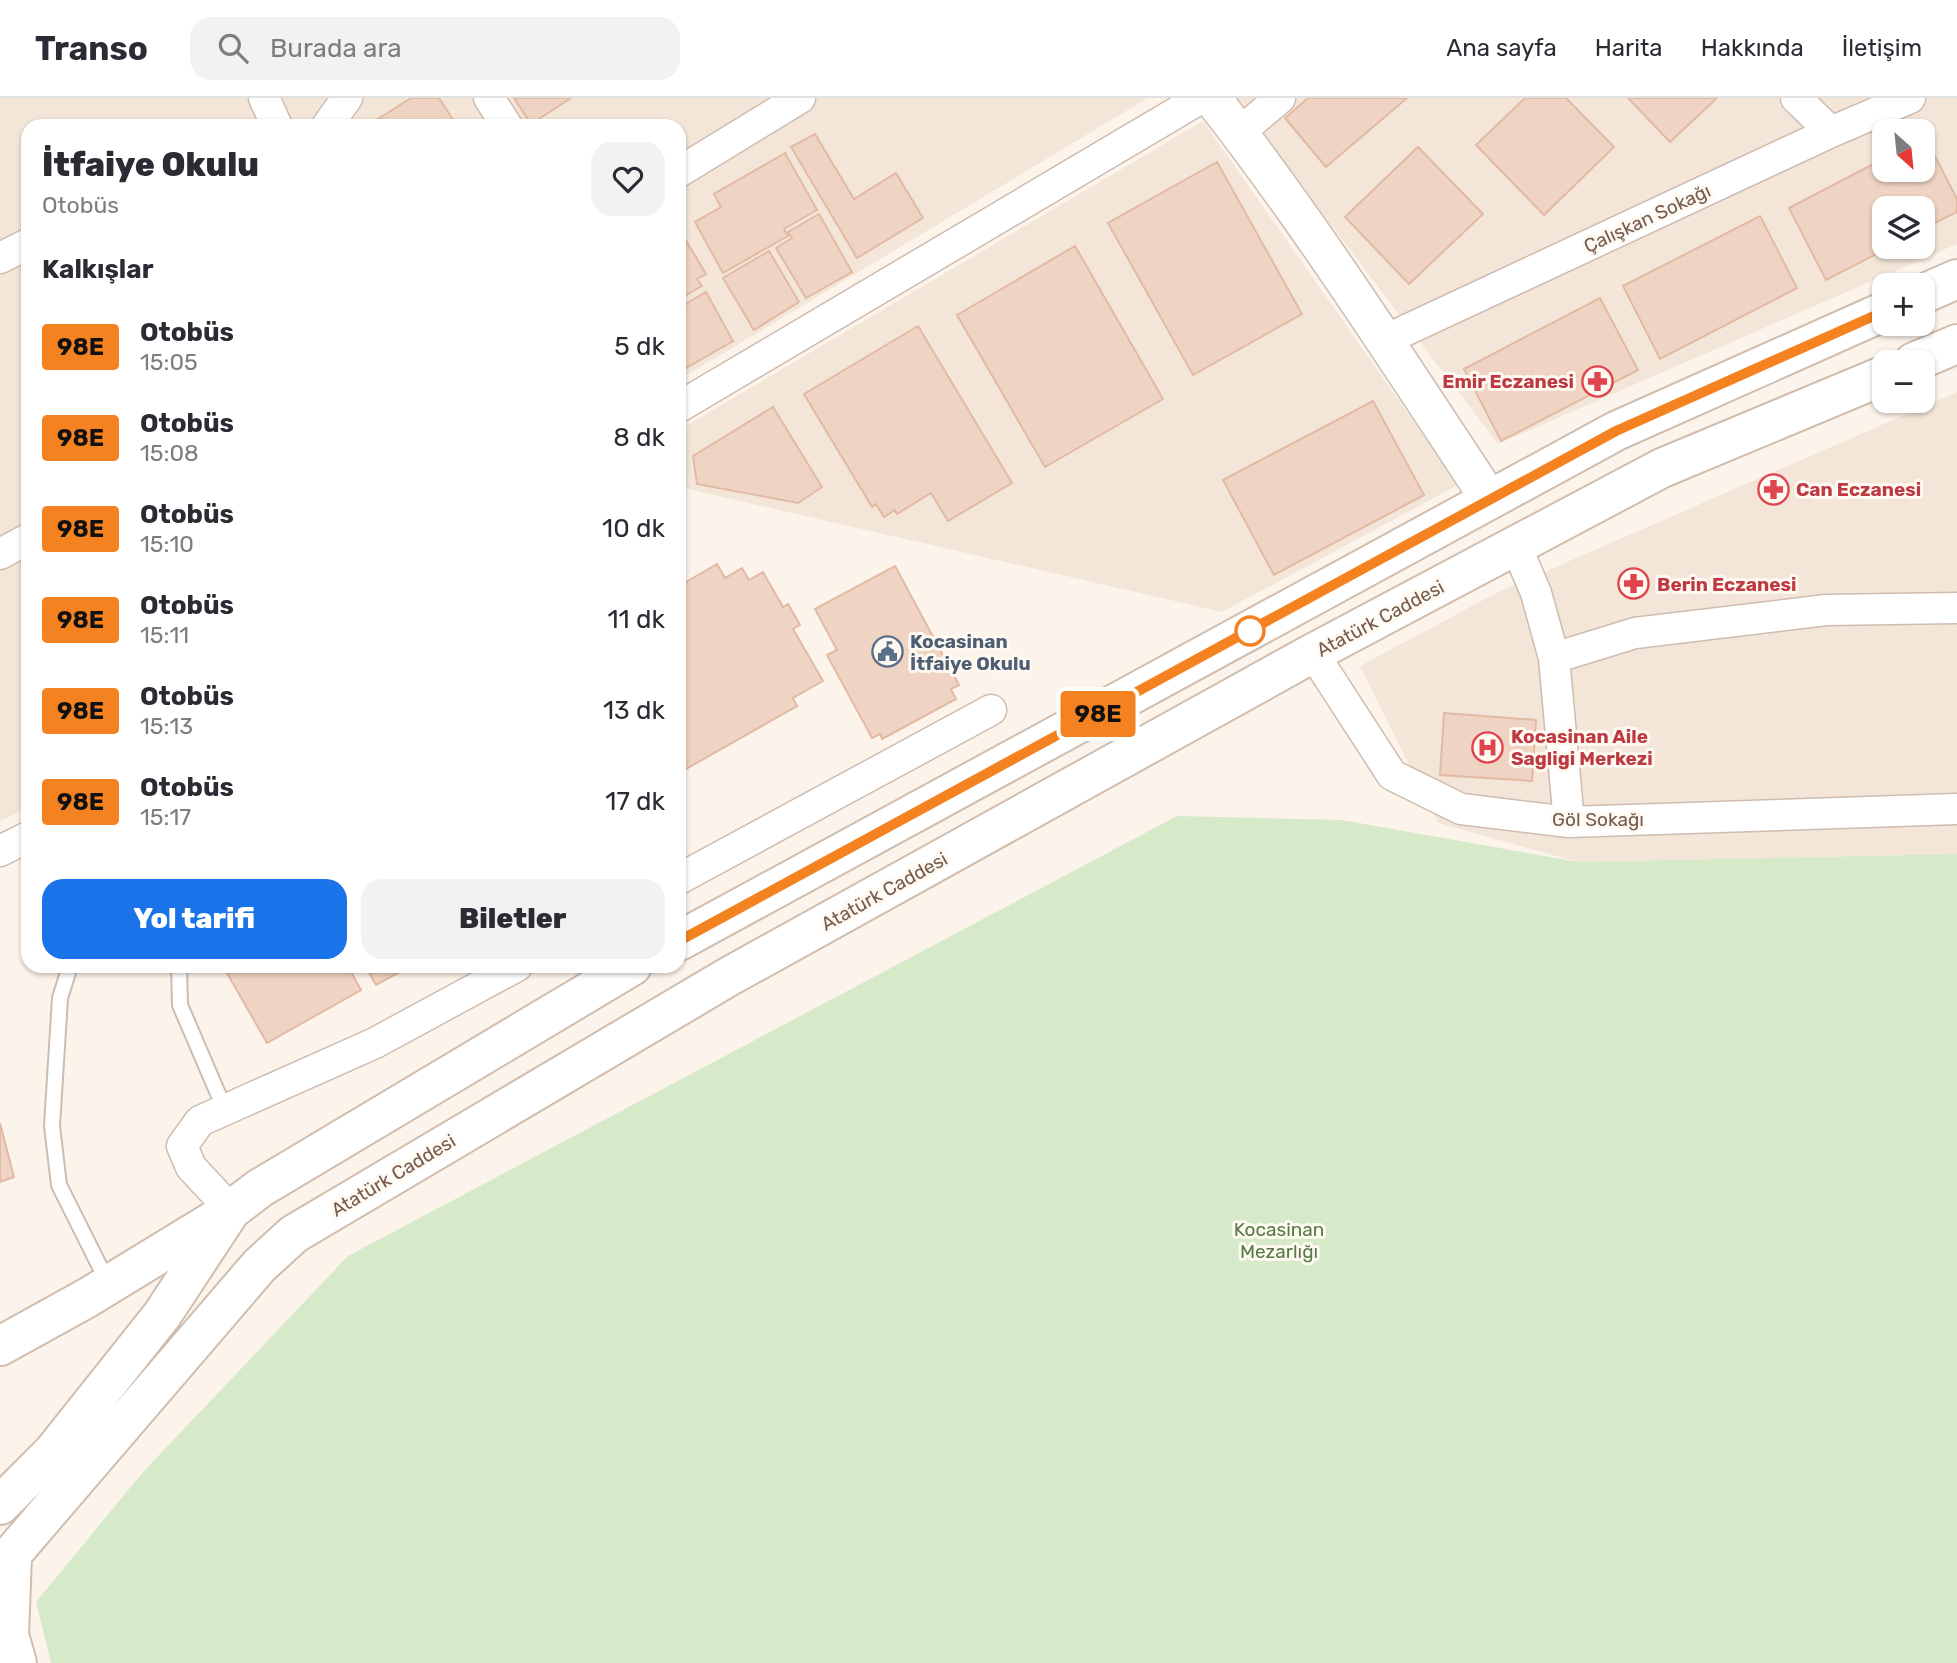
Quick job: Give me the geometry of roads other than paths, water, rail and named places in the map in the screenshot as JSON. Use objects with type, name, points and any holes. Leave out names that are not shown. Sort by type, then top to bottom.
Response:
[{"type":"main road","points":[[1935,289],[1957,279]]},
{"type":"main road","points":[[686,937],[1616,431],[1872,317]]},
{"type":"main road","points":[[1935,353],[1957,344]]},
{"type":"main road","name":"Atatürk Caddesi","points":[[6,1562],[259,1266],[294,1234],[728,977],[1313,653],[1662,468],[1872,379]]},
{"type":"main road","points":[[0,1346],[108,1284],[231,1210],[260,1188],[620,973]]},
{"type":"main road","points":[[231,1210],[259,1266]]},
{"type":"main road","points":[[1,1504],[53,1452],[162,1315],[231,1210]]},
{"type":"main road","points":[[0,1460],[1,1504]]},
{"type":"main road","points":[[6,1562],[9,1635],[17,1663]]},
{"type":"street","points":[[332,119],[347,98]]},
{"type":"street","points":[[489,98],[502,119]]},
{"type":"street","points":[[686,168],[800,98]]},
{"type":"street","points":[[686,403],[1201,98]]},
{"type":"street","points":[[1212,98],[1385,340],[1490,500]]},
{"type":"street","points":[[1239,133],[1280,98]]},
{"type":"street","points":[[1796,98],[1831,132]]},
{"type":"street","name":"Çalışkan Sokağı","points":[[1385,340],[1831,132],[1910,98]]},
{"type":"street","points":[[0,258],[21,248]]},
{"type":"street","points":[[0,554],[21,544]]},
{"type":"street","points":[[1516,546],[1536,593],[1554,658],[1569,822]]},
{"type":"street","points":[[1554,658],[1635,633],[1826,610],[1957,608]]},
{"type":"street","name":"Göl Sokağı","points":[[1313,653],[1392,775],[1461,809],[1569,822],[1957,809]]},
{"type":"street","points":[[686,875],[991,710]]},
{"type":"street","points":[[0,851],[21,840]]},
{"type":"street","points":[[231,1210],[191,1167],[182,1146],[200,1121],[375,1043],[504,973]]},
{"type":"lane","points":[[68,973],[60,998],[52,1126],[59,1185],[108,1284]]},
{"type":"lane","points":[[179,973],[180,1005],[225,1110]]},
{"type":"place","name":"Emir Eczanesi","points":[[1597,381]]},
{"type":"place","name":"Can Eczanesi","points":[[1773,489]]},
{"type":"place","name":"Berin Eczanesi","points":[[1634,584]]},
{"type":"place","name":"Kocasinan İtfaiye Okulu","points":[[887,652]]},
{"type":"place","name":"Kocasinan Aile Sagligi Merkezi","points":[[1488,747]]},
{"type":"park label","name":"Kocasinan Mezarlığı","points":[[1279,1240]]}]
